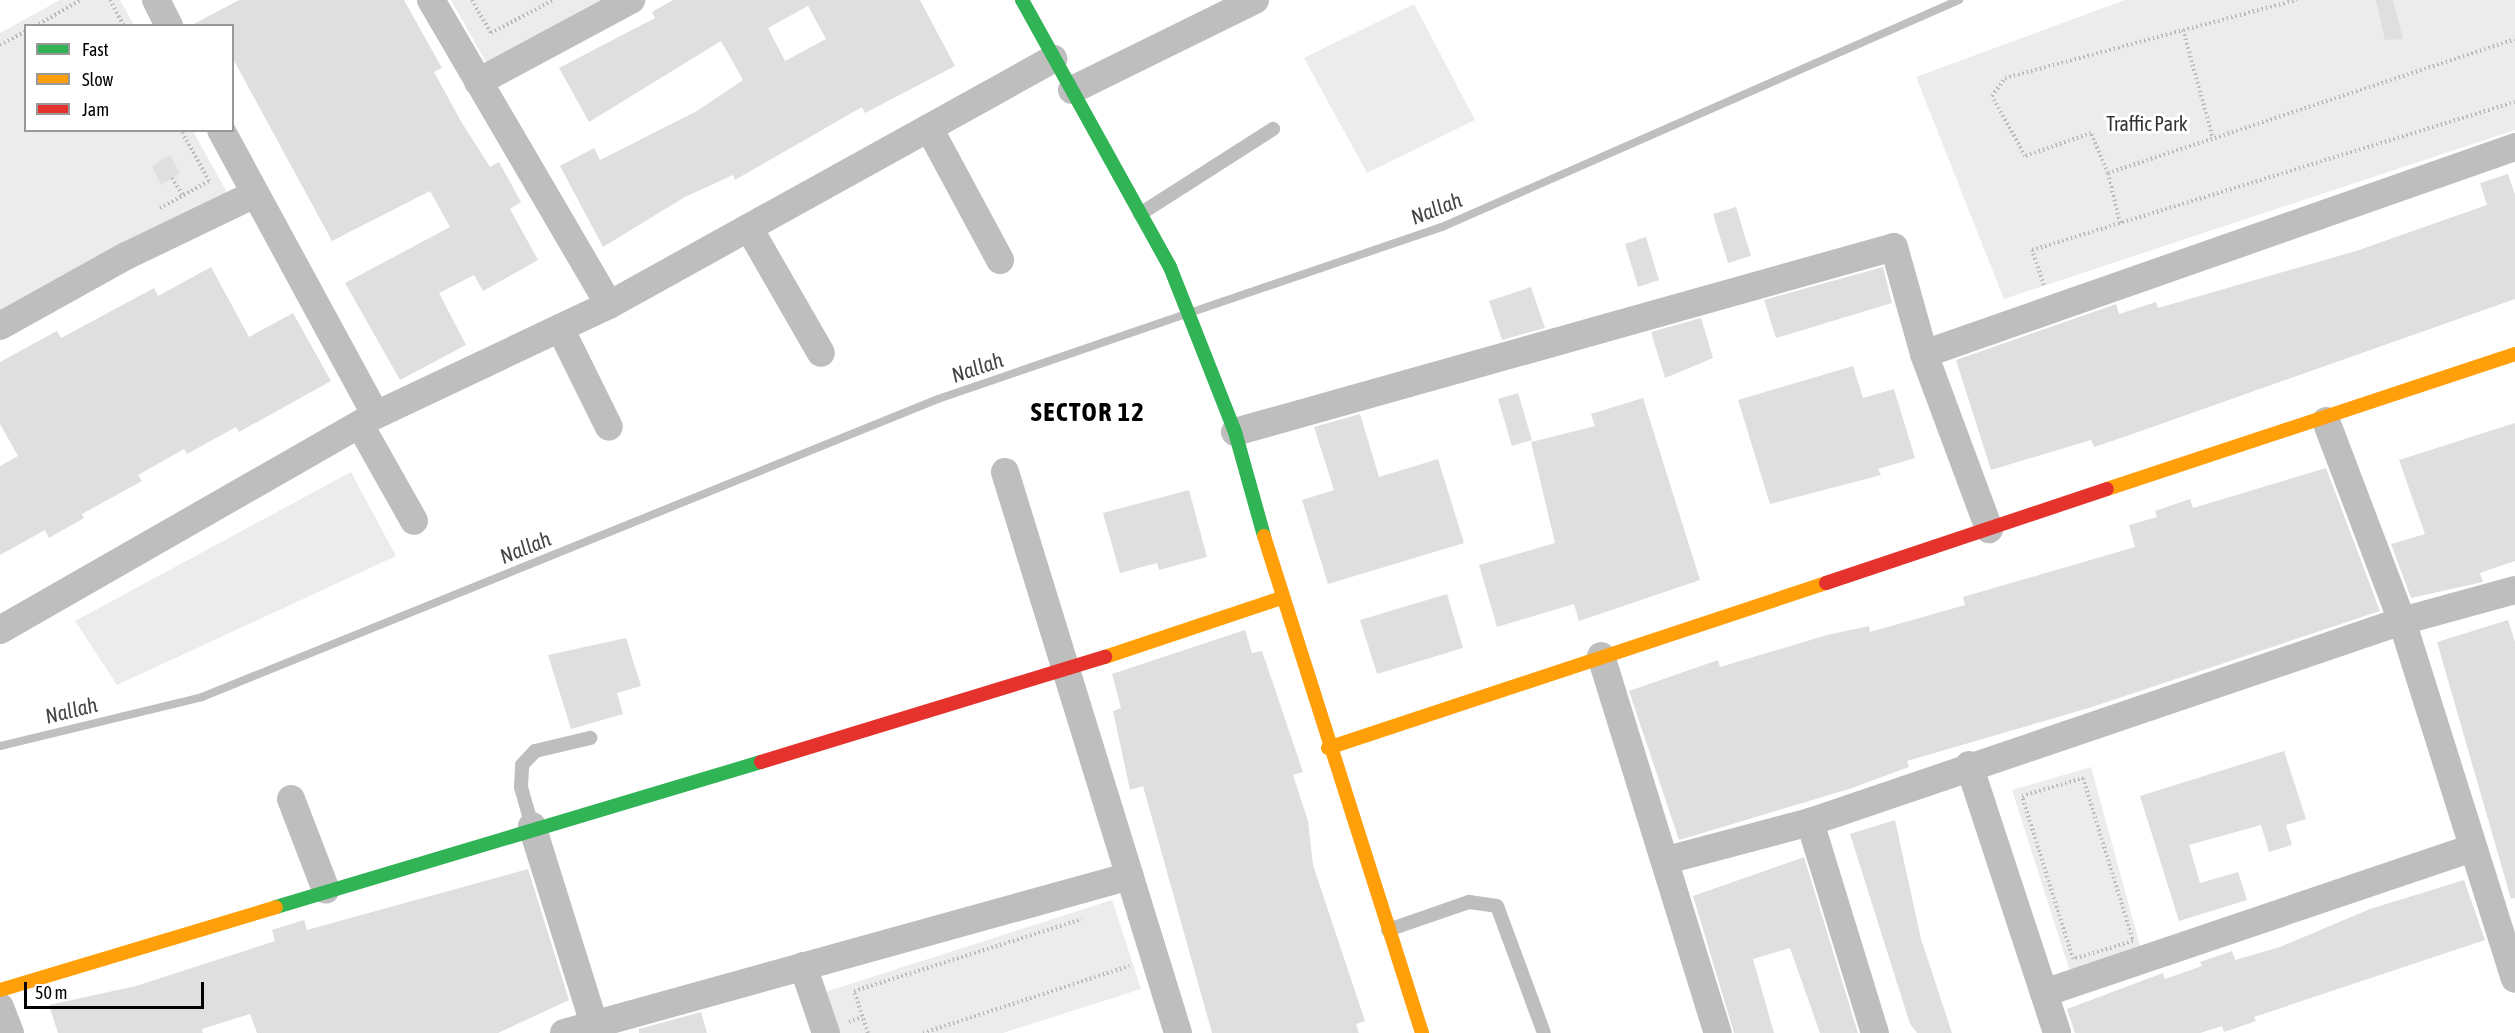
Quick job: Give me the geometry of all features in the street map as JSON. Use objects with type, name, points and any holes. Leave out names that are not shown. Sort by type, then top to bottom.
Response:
[{"type":"street","points":[[156,0],[167,24]]},
{"type":"street","points":[[431,0],[609,305]]},
{"type":"street","points":[[478,82],[631,0]]},
{"type":"street","points":[[1022,0],[1170,267],[1235,432],[1281,598],[1422,1033]]},
{"type":"street","points":[[1072,90],[1255,0]]},
{"type":"street","points":[[0,630],[368,420],[609,305],[1053,59]]},
{"type":"street","points":[[929,128],[1000,260]]},
{"type":"street","points":[[222,132],[368,420],[414,521]]},
{"type":"street","points":[[1924,354],[2515,147]]},
{"type":"street","points":[[0,326],[126,255],[254,195]]},
{"type":"street","points":[[749,228],[821,353]]},
{"type":"street","points":[[1235,432],[1894,247],[1924,354],[1989,529]]},
{"type":"street","points":[[560,328],[609,427]]},
{"type":"street","points":[[1328,748],[1601,656],[2326,420],[2515,354]]},
{"type":"street","points":[[2326,420],[2402,621],[2515,980]]},
{"type":"street","points":[[1005,472],[1178,1033]]},
{"type":"street","points":[[1667,860],[1810,822],[1969,765],[2402,621],[2515,590]]},
{"type":"street","points":[[0,990],[532,826],[1066,670],[1281,598]]},
{"type":"street","points":[[1601,656],[1667,860],[1718,1033]]},
{"type":"street","points":[[1969,765],[2057,1033]]},
{"type":"street","points":[[291,799],[326,890]]},
{"type":"street","points":[[1810,822],[1875,1033]]},
{"type":"street","points":[[532,826],[595,1029]]},
{"type":"street","points":[[2044,993],[2473,848]]},
{"type":"street","points":[[564,1033],[595,1029],[804,966],[1130,876]]},
{"type":"street","points":[[804,966],[826,1033]]},
{"type":"street","points":[[0,1007],[10,1033]]},
{"type":"lane","points":[[1140,214],[1273,129]]},
{"type":"lane","points":[[532,826],[521,787],[522,765],[535,751],[590,738]]},
{"type":"lane","points":[[1388,930],[1469,902],[1497,906],[1544,1033]]},
{"type":"path","points":[[39,24],[81,0]]},
{"type":"path","points":[[110,0],[123,24]]},
{"type":"path","points":[[472,0],[491,33],[553,0]]},
{"type":"path","points":[[2120,223],[2108,173],[2091,133],[2025,156],[1992,96],[2005,78],[2296,0]]},
{"type":"path","points":[[2183,30],[2213,138]]},
{"type":"path","points":[[0,45],[24,32]]},
{"type":"path","points":[[2108,173],[2515,39]]},
{"type":"path","points":[[2053,309],[2032,250],[2515,102]]},
{"type":"path","points":[[183,132],[209,180]]},
{"type":"path","points":[[172,178],[183,195]]},
{"type":"path","points":[[2083,778],[2133,941],[2073,959],[2022,796],[2083,778]]},
{"type":"path","points":[[868,1033],[854,991],[1087,917]]},
{"type":"path","points":[[923,1033],[1130,967],[1126,957]]},
{"type":"green space","points":[[60,0],[120,0],[133,24],[24,24],[24,132],[194,132],[228,194],[0,319],[0,33]]},
{"type":"green space","points":[[451,0],[604,0],[487,64]]},
{"type":"green space","name":"Traffic Park","points":[[2125,0],[2515,0],[2515,130],[2004,299],[1916,77]]},
{"type":"green space","points":[[1414,4],[1475,120],[1367,173],[1304,58]]},
{"type":"green space","points":[[351,472],[396,556],[117,685],[75,621]]},
{"type":"green space","points":[[2091,767],[2142,953],[2071,975],[2012,790]]},
{"type":"green space","points":[[1112,900],[1141,989],[1003,1033],[838,1033],[825,992]]},
{"type":"building","points":[[239,0],[404,0],[442,68],[434,72],[462,123],[490,167],[499,162],[521,202],[510,209],[538,260],[483,291],[474,275],[439,293],[466,345],[400,380],[345,283],[450,227],[430,191],[332,241],[234,61],[234,24],[194,24]]},
{"type":"building","points":[[673,0],[920,0],[955,66],[865,113],[862,107],[735,180],[733,175],[685,197],[603,247],[560,166],[594,148],[600,160],[697,111],[743,80],[721,41],[589,122],[559,68],[655,18],[652,12]],"holes":[[[808,6],[826,39],[785,61],[768,28]]]},
{"type":"building","points":[[2376,0],[2393,0],[2403,39],[2385,40]]},
{"type":"building","points":[[170,155],[180,173],[161,185],[152,166]]},
{"type":"building","points":[[2508,174],[2515,195],[2515,299],[2094,447],[2091,440],[1991,470],[1956,360],[2116,304],[2119,314],[2156,302],[2158,308],[2356,251],[2487,205],[2480,183]]},
{"type":"building","points":[[1736,207],[1751,256],[1728,263],[1713,214]]},
{"type":"building","points":[[1646,237],[1659,280],[1638,287],[1625,244]]},
{"type":"building","points":[[211,267],[249,337],[293,313],[331,381],[239,432],[236,427],[187,454],[184,449],[138,475],[142,481],[82,514],[84,518],[49,538],[45,530],[0,555],[0,466],[18,456],[0,424],[0,362],[57,331],[61,338],[154,288],[158,296]]},
{"type":"building","points":[[1883,267],[1892,303],[1776,338],[1764,300]]},
{"type":"building","points":[[1531,287],[1545,328],[1502,340],[1489,301]]},
{"type":"building","points":[[1701,318],[1713,358],[1665,378],[1651,332]]},
{"type":"building","points":[[1853,366],[1863,398],[1894,389],[1915,458],[1878,469],[1881,475],[1770,504],[1738,400]]},
{"type":"building","points":[[1518,393],[1532,440],[1512,446],[1498,399]]},
{"type":"building","points":[[1643,398],[1700,580],[1579,621],[1574,604],[1497,627],[1479,565],[1555,543],[1531,442],[1595,426],[1591,414]]},
{"type":"building","points":[[1360,414],[1379,477],[1438,459],[1464,543],[1328,584],[1302,500],[1334,490],[1314,427]]},
{"type":"building","points":[[2515,423],[2515,561],[2480,573],[2483,582],[2411,598],[2391,544],[2425,534],[2399,460]]},
{"type":"building","points":[[2326,468],[2380,611],[2089,708],[1907,761],[1909,767],[1849,789],[1679,840],[1629,691],[1718,660],[1720,667],[1827,635],[1869,626],[1870,632],[1965,605],[1963,597],[2135,547],[2129,525],[2157,517],[2155,511],[2190,499],[2193,508]]},
{"type":"building","points":[[1189,490],[1207,557],[1159,570],[1157,563],[1120,573],[1103,513]]},
{"type":"building","points":[[1447,594],[1463,648],[1377,674],[1360,620]]},
{"type":"building","points":[[2508,620],[2515,642],[2515,898],[2511,899],[2437,642]]},
{"type":"building","points":[[1245,630],[1252,653],[1262,651],[1303,772],[1293,775],[1308,821],[1313,865],[1365,1021],[1356,1024],[1359,1033],[1212,1033],[1143,786],[1130,790],[1113,711],[1121,708],[1112,674]]},
{"type":"building","points":[[626,638],[641,686],[617,693],[623,714],[571,729],[548,655]]},
{"type":"building","points":[[2284,751],[2306,819],[2286,825],[2292,845],[2269,852],[2261,825],[2189,845],[2200,883],[2238,872],[2247,900],[2179,921],[2140,796]]},
{"type":"building","points":[[1895,820],[1921,939],[1952,1033],[1917,1033],[1910,1024],[1850,834]]},
{"type":"building","points":[[1804,857],[1858,1033],[1820,1033],[1790,948],[1753,959],[1774,1033],[1734,1033],[1693,896]]},
{"type":"building","points":[[528,869],[569,1000],[498,1033],[257,1033],[250,1014],[202,1029],[203,1033],[58,1033],[49,1005],[136,986],[275,941],[272,930],[304,920],[307,930]]},
{"type":"building","points":[[2464,880],[2485,940],[2254,1017],[2256,1021],[2224,1032],[2222,1026],[2200,1033],[2075,1033],[2067,1009],[2163,973],[2165,979],[2202,966],[2200,962],[2232,951],[2235,960],[2280,947],[2370,909]]},
{"type":"building","points":[[701,1012],[707,1033],[639,1033],[639,1029]]},
{"type":"waterway","name":"Nallah","points":[[1195,311],[1442,227],[1959,0]]},
{"type":"waterway","name":"Nallah","points":[[0,746],[202,697],[938,399],[1180,316]]},
{"type":"traffic: fast","points":[[1022,0],[1170,267],[1235,432],[1264,536]]},
{"type":"traffic: fast","points":[[276,907],[761,762]]},
{"type":"traffic: slow","points":[[2107,489],[2515,354]]},
{"type":"traffic: slow","points":[[1264,536],[1422,1033]]},
{"type":"traffic: slow","points":[[1328,748],[1826,583]]},
{"type":"traffic: slow","points":[[1105,657],[1281,598]]},
{"type":"traffic: slow","points":[[0,990],[276,907]]},
{"type":"traffic: jam","points":[[1826,583],[2107,489]]},
{"type":"traffic: jam","points":[[761,762],[1105,657]]},
{"type":"district","name":"SECTOR 12","points":[[1088,413]]}]
